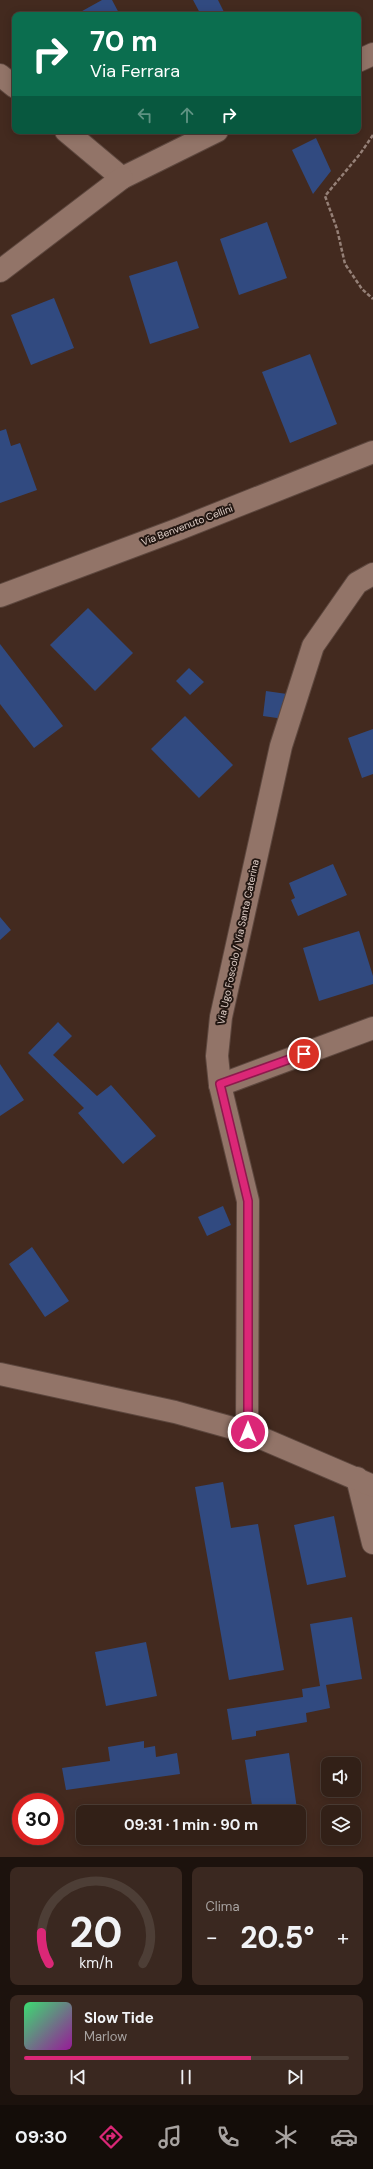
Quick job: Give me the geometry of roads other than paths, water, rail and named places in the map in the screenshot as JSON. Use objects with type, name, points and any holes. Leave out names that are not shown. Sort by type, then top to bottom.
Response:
[{"type":"street","points":[[361,60],[373,54]]},
{"type":"street","points":[[0,75],[12,85]]},
{"type":"street","points":[[70,134],[122,178]]},
{"type":"street","points":[[0,271],[122,178],[211,134]]},
{"type":"street","name":"Via Benvenuto Cellini","points":[[0,596],[179,529],[373,452]]},
{"type":"street","name":"Via Ugo Foscolo / Via Santa Caterina","points":[[248,1432],[248,1201],[220,1084],[217,1056],[221,1017],[281,746],[313,646],[357,583],[373,574]]},
{"type":"street","points":[[220,1084],[373,1028]]},
{"type":"street","points":[[0,1374],[174,1412],[248,1432],[365,1482],[373,1544]]}]
